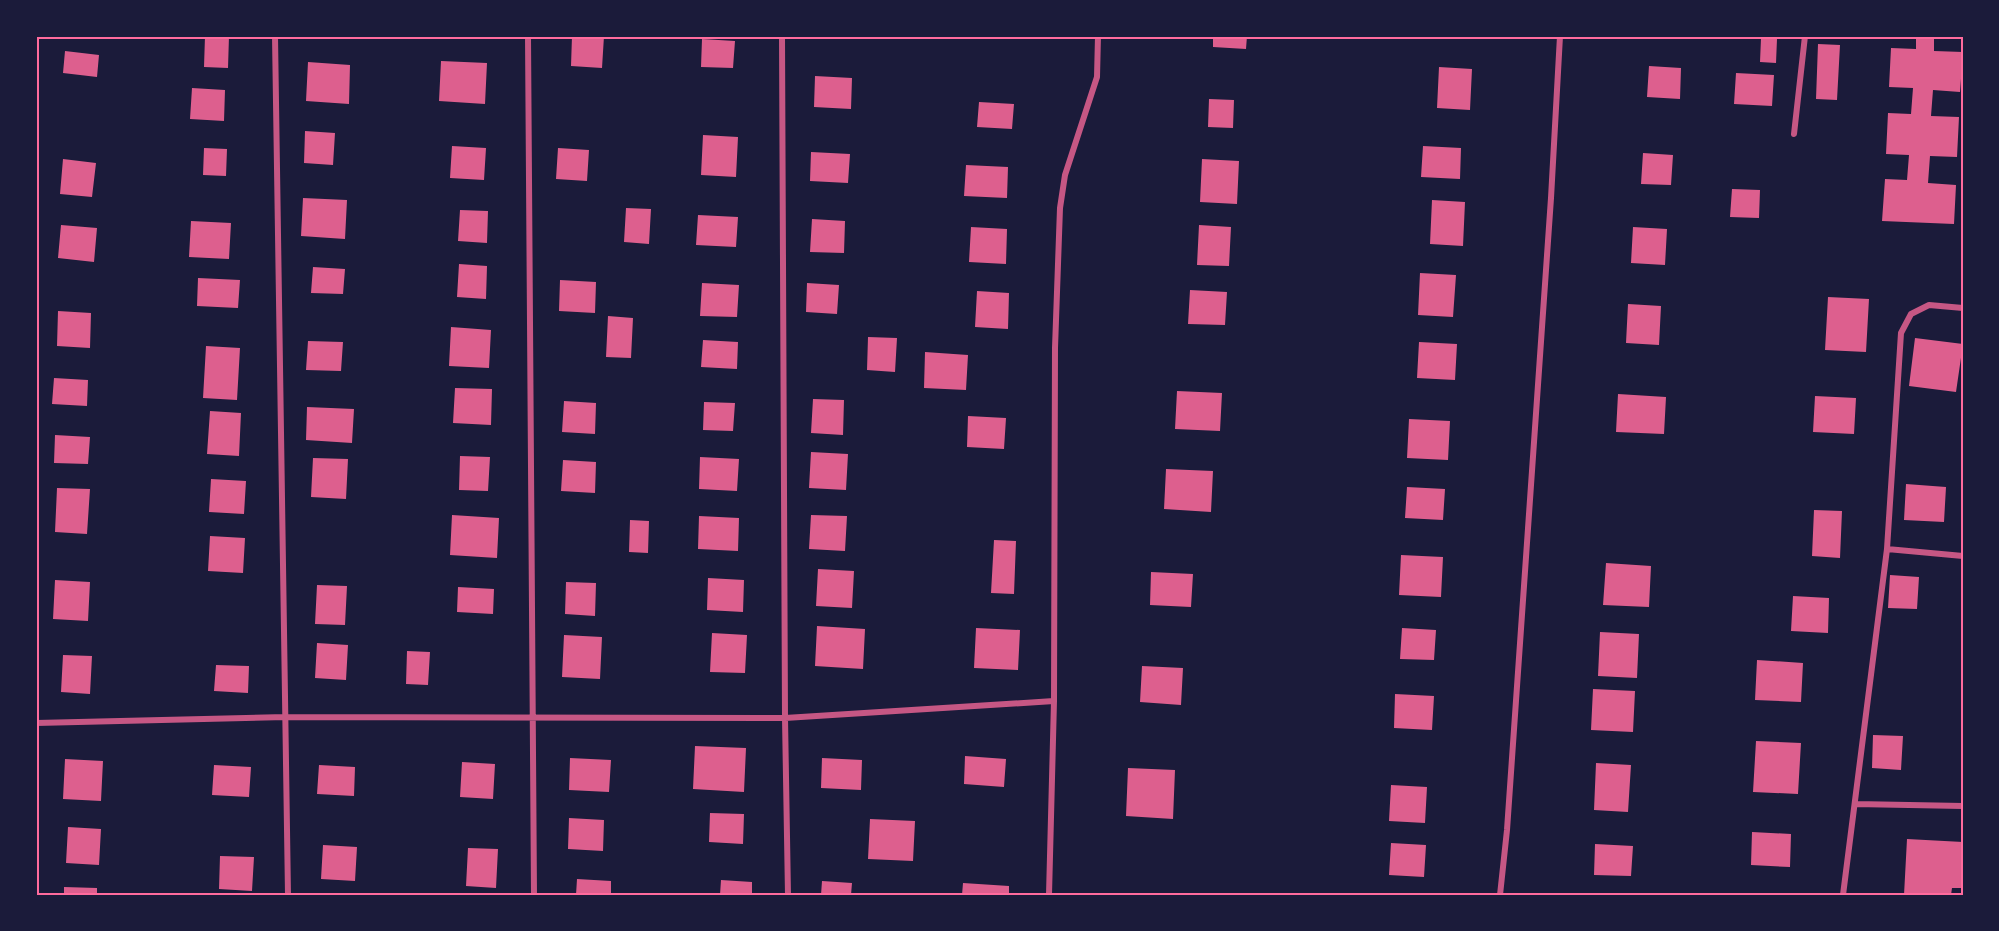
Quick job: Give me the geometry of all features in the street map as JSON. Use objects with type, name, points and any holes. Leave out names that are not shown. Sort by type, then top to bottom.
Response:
[{"type":"street","points":[[275,36],[288,895]]},
{"type":"street","points":[[528,36],[534,895]]},
{"type":"street","points":[[782,36],[788,895]]},
{"type":"street","points":[[1049,895],[1054,700],[1055,359],[1060,208],[1065,175],[1096,77],[1098,36]]},
{"type":"street","points":[[1500,895],[1508,818],[1550,222],[1560,36]]},
{"type":"street","points":[[1794,134],[1805,36]]},
{"type":"street","points":[[1843,895],[1887,549],[1901,333],[1911,314],[1929,305],[1963,308]]},
{"type":"street","points":[[1887,549],[1963,556]]},
{"type":"street","points":[[36,723],[286,717],[785,718],[1054,700]]},
{"type":"street","points":[[1855,804],[1963,806]]},
{"type":"building","points":[[205,36],[229,36],[228,68],[204,67]]},
{"type":"building","points":[[572,36],[604,36],[602,68],[571,66]]},
{"type":"building","points":[[1213,36],[1247,36],[1246,49],[1213,47]]},
{"type":"building","points":[[1916,36],[1934,36],[1934,51],[1963,52],[1960,92],[1933,90],[1931,116],[1959,117],[1957,157],[1930,156],[1928,183],[1956,185],[1954,224],[1882,221],[1885,179],[1907,180],[1909,155],[1886,154],[1888,113],[1911,114],[1913,88],[1889,87],[1891,48],[1916,49]]},
{"type":"building","points":[[1761,38],[1777,39],[1776,63],[1760,62]]},
{"type":"building","points":[[702,39],[735,41],[733,68],[701,67]]},
{"type":"building","points":[[1818,44],[1840,45],[1837,100],[1816,99]]},
{"type":"building","points":[[65,51],[99,55],[97,77],[63,73]]},
{"type":"building","points":[[441,61],[487,63],[485,104],[439,101]]},
{"type":"building","points":[[308,62],[350,65],[349,104],[306,101]]},
{"type":"building","points":[[1649,66],[1681,68],[1680,99],[1647,97]]},
{"type":"building","points":[[1439,67],[1472,69],[1470,110],[1437,108]]},
{"type":"building","points":[[1736,73],[1774,75],[1772,106],[1734,104]]},
{"type":"building","points":[[815,76],[852,78],[851,109],[814,107]]},
{"type":"building","points":[[192,88],[225,90],[224,121],[190,119]]},
{"type":"building","points":[[1209,99],[1234,100],[1233,128],[1208,127]]},
{"type":"building","points":[[979,102],[1014,104],[1012,129],[977,127]]},
{"type":"building","points":[[305,131],[335,133],[333,165],[304,163]]},
{"type":"building","points":[[703,135],[738,137],[736,177],[701,175]]},
{"type":"building","points":[[452,146],[486,148],[484,180],[450,178]]},
{"type":"building","points":[[1423,146],[1461,148],[1460,179],[1421,177]]},
{"type":"building","points":[[204,148],[227,149],[226,176],[203,175]]},
{"type":"building","points":[[558,148],[589,150],[587,181],[556,179]]},
{"type":"building","points":[[811,152],[850,154],[848,183],[810,181]]},
{"type":"building","points":[[1643,153],[1673,155],[1671,185],[1641,184]]},
{"type":"building","points":[[63,159],[96,163],[92,197],[60,194]]},
{"type":"building","points":[[1202,159],[1239,161],[1237,204],[1200,202]]},
{"type":"building","points":[[966,165],[1008,167],[1007,198],[964,196]]},
{"type":"building","points":[[1732,189],[1760,190],[1759,218],[1730,217]]},
{"type":"building","points":[[303,198],[347,200],[345,239],[301,236]]},
{"type":"building","points":[[1432,200],[1465,202],[1463,246],[1430,244]]},
{"type":"building","points":[[626,208],[651,209],[649,244],[624,242]]},
{"type":"building","points":[[460,210],[488,211],[487,243],[458,241]]},
{"type":"building","points":[[698,215],[738,217],[736,247],[696,245]]},
{"type":"building","points":[[812,219],[845,221],[844,253],[810,252]]},
{"type":"building","points":[[191,221],[231,223],[229,259],[189,257]]},
{"type":"building","points":[[61,225],[97,228],[94,262],[58,258]]},
{"type":"building","points":[[1199,225],[1231,227],[1229,266],[1197,265]]},
{"type":"building","points":[[971,227],[1007,229],[1006,264],[969,262]]},
{"type":"building","points":[[1633,227],[1667,229],[1665,265],[1631,263]]},
{"type":"building","points":[[459,264],[487,266],[486,299],[457,297]]},
{"type":"building","points":[[313,267],[345,269],[343,294],[311,293]]},
{"type":"building","points":[[1420,273],[1456,275],[1453,317],[1418,315]]},
{"type":"building","points":[[198,278],[240,280],[238,308],[197,306]]},
{"type":"building","points":[[560,280],[596,282],[595,313],[559,311]]},
{"type":"building","points":[[702,283],[739,285],[737,317],[700,316]]},
{"type":"building","points":[[807,283],[839,285],[837,314],[806,312]]},
{"type":"building","points":[[1190,290],[1227,292],[1225,325],[1188,324]]},
{"type":"building","points":[[977,291],[1009,293],[1008,329],[975,327]]},
{"type":"building","points":[[1828,297],[1869,299],[1866,352],[1825,350]]},
{"type":"building","points":[[1628,304],[1661,306],[1659,345],[1626,343]]},
{"type":"building","points":[[58,311],[91,313],[90,348],[57,346]]},
{"type":"building","points":[[608,316],[633,318],[631,358],[606,357]]},
{"type":"building","points":[[451,327],[491,330],[489,368],[449,366]]},
{"type":"building","points":[[868,337],[897,338],[895,372],[867,370]]},
{"type":"building","points":[[1915,338],[1963,344],[1956,392],[1909,386]]},
{"type":"building","points":[[703,340],[738,342],[737,369],[701,367]]},
{"type":"building","points":[[308,341],[343,342],[341,371],[306,370]]},
{"type":"building","points":[[1419,342],[1457,344],[1455,380],[1417,378]]},
{"type":"building","points":[[206,346],[240,348],[237,400],[203,398]]},
{"type":"building","points":[[925,352],[968,355],[966,390],[924,388]]},
{"type":"building","points":[[54,378],[88,380],[87,406],[52,404]]},
{"type":"building","points":[[455,388],[492,389],[491,425],[453,423]]},
{"type":"building","points":[[1177,391],[1222,393],[1220,431],[1175,429]]},
{"type":"building","points":[[1618,394],[1666,397],[1664,434],[1616,432]]},
{"type":"building","points":[[1815,396],[1856,398],[1854,434],[1813,432]]},
{"type":"building","points":[[813,399],[844,400],[843,435],[811,433]]},
{"type":"building","points":[[564,401],[596,403],[595,434],[562,432]]},
{"type":"building","points":[[704,402],[735,403],[733,431],[703,430]]},
{"type":"building","points":[[307,407],[354,409],[352,443],[306,440]]},
{"type":"building","points":[[210,411],[241,413],[239,456],[207,454]]},
{"type":"building","points":[[968,416],[1006,418],[1004,449],[967,447]]},
{"type":"building","points":[[1409,419],[1450,421],[1448,460],[1407,458]]},
{"type":"building","points":[[55,435],[90,437],[88,464],[54,463]]},
{"type":"building","points":[[811,452],[848,454],[846,490],[809,488]]},
{"type":"building","points":[[460,456],[490,457],[488,491],[459,490]]},
{"type":"building","points":[[700,457],[739,459],[737,491],[699,489]]},
{"type":"building","points":[[313,458],[348,459],[346,499],[311,497]]},
{"type":"building","points":[[563,460],[596,462],[595,493],[561,491]]},
{"type":"building","points":[[1166,469],[1213,471],[1211,512],[1164,509]]},
{"type":"building","points":[[211,479],[246,481],[244,514],[209,512]]},
{"type":"building","points":[[1906,484],[1946,487],[1944,522],[1904,520]]},
{"type":"building","points":[[1407,487],[1445,489],[1443,520],[1405,518]]},
{"type":"building","points":[[57,488],[90,489],[87,534],[55,532]]},
{"type":"building","points":[[1814,510],[1842,511],[1840,558],[1812,556]]},
{"type":"building","points":[[452,515],[499,518],[497,558],[450,555]]},
{"type":"building","points":[[811,515],[847,516],[845,551],[809,549]]},
{"type":"building","points":[[699,516],[739,518],[738,551],[698,549]]},
{"type":"building","points":[[630,520],[649,521],[648,553],[629,552]]},
{"type":"building","points":[[210,536],[245,538],[243,573],[208,571]]},
{"type":"building","points":[[994,540],[1016,541],[1014,594],[991,593]]},
{"type":"building","points":[[1401,555],[1443,557],[1441,597],[1399,595]]},
{"type":"building","points":[[1606,563],[1651,566],[1649,607],[1603,605]]},
{"type":"building","points":[[818,569],[854,571],[852,608],[816,606]]},
{"type":"building","points":[[1151,572],[1193,574],[1191,607],[1150,605]]},
{"type":"building","points":[[1890,575],[1919,577],[1917,609],[1888,608]]},
{"type":"building","points":[[708,578],[744,580],[743,612],[707,610]]},
{"type":"building","points":[[55,580],[90,582],[88,621],[53,619]]},
{"type":"building","points":[[566,582],[596,583],[595,616],[565,614]]},
{"type":"building","points":[[317,585],[347,586],[345,625],[315,624]]},
{"type":"building","points":[[458,587],[494,589],[493,614],[457,612]]},
{"type":"building","points":[[1793,596],[1829,598],[1828,633],[1791,631]]},
{"type":"building","points":[[817,626],[865,629],[863,669],[815,666]]},
{"type":"building","points":[[976,628],[1020,630],[1018,670],[974,668]]},
{"type":"building","points":[[1402,628],[1436,630],[1434,660],[1400,659]]},
{"type":"building","points":[[1600,632],[1639,634],[1637,678],[1598,676]]},
{"type":"building","points":[[712,633],[747,635],[745,673],[710,672]]},
{"type":"building","points":[[564,635],[602,637],[600,679],[562,677]]},
{"type":"building","points":[[317,643],[348,645],[346,680],[315,678]]},
{"type":"building","points":[[407,651],[430,652],[428,685],[406,684]]},
{"type":"building","points":[[63,655],[92,656],[90,694],[61,692]]},
{"type":"building","points":[[1757,660],[1803,663],[1801,702],[1755,700]]},
{"type":"building","points":[[216,665],[249,666],[248,693],[214,691]]},
{"type":"building","points":[[1142,666],[1183,668],[1181,705],[1140,702]]},
{"type":"building","points":[[1593,689],[1635,691],[1633,732],[1591,730]]},
{"type":"building","points":[[1395,694],[1434,696],[1432,730],[1394,728]]},
{"type":"building","points":[[1873,735],[1903,736],[1901,770],[1872,768]]},
{"type":"building","points":[[1756,741],[1801,743],[1798,794],[1753,792]]},
{"type":"building","points":[[695,746],[746,748],[744,792],[693,789]]},
{"type":"building","points":[[965,756],[1006,759],[1004,787],[964,784]]},
{"type":"building","points":[[570,758],[611,760],[609,792],[569,790]]},
{"type":"building","points":[[822,758],[862,760],[861,790],[821,788]]},
{"type":"building","points":[[65,759],[103,761],[101,801],[63,799]]},
{"type":"building","points":[[462,762],[495,764],[493,799],[460,797]]},
{"type":"building","points":[[1596,763],[1631,765],[1628,812],[1594,810]]},
{"type":"building","points":[[214,765],[251,767],[249,797],[212,795]]},
{"type":"building","points":[[319,765],[355,767],[354,796],[317,794]]},
{"type":"building","points":[[1128,768],[1175,770],[1173,819],[1126,816]]},
{"type":"building","points":[[1391,785],[1427,787],[1425,823],[1389,821]]},
{"type":"building","points":[[710,813],[744,814],[743,844],[709,842]]},
{"type":"building","points":[[569,818],[604,820],[603,851],[568,849]]},
{"type":"building","points":[[870,819],[915,821],[913,861],[868,859]]},
{"type":"building","points":[[68,827],[101,829],[99,865],[66,863]]},
{"type":"building","points":[[1752,832],[1791,834],[1790,867],[1751,865]]},
{"type":"building","points":[[1907,839],[1963,842],[1963,888],[1952,888],[1951,895],[1904,895]]},
{"type":"building","points":[[1391,843],[1426,845],[1424,877],[1389,875]]},
{"type":"building","points":[[1595,844],[1633,846],[1631,876],[1594,875]]},
{"type":"building","points":[[323,845],[357,847],[355,881],[321,879]]},
{"type":"building","points":[[468,848],[498,849],[496,888],[466,886]]},
{"type":"building","points":[[220,856],[254,857],[252,891],[219,889]]},
{"type":"building","points":[[577,879],[611,881],[611,895],[576,895]]},
{"type":"building","points":[[721,880],[752,882],[752,895],[720,895]]},
{"type":"building","points":[[822,881],[852,883],[851,895],[821,895]]},
{"type":"building","points":[[963,883],[1009,886],[1009,895],[962,895]]},
{"type":"building","points":[[64,887],[97,888],[97,895],[64,895]]}]
